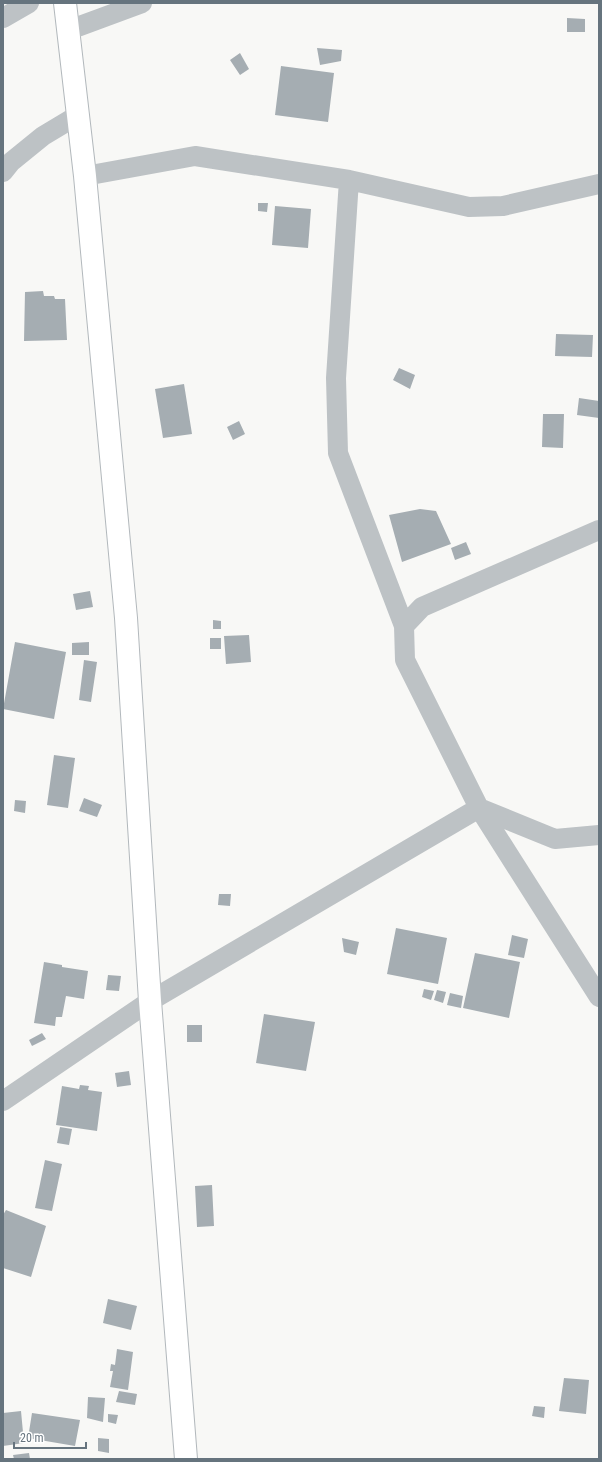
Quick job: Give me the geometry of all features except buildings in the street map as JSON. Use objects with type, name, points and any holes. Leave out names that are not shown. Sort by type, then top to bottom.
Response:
[{"type":"street","points":[[3,18],[29,3]]},
{"type":"street","points":[[65,3],[86,176],[126,618],[150,1001],[186,1459]]},
{"type":"street","points":[[69,30],[142,3]]},
{"type":"street","points":[[3,172],[11,162],[43,136],[78,115]]},
{"type":"street","points":[[86,176],[195,156],[349,180],[469,207],[503,206],[599,184]]},
{"type":"street","points":[[349,180],[336,378],[338,454],[404,626],[405,660],[479,808],[599,998]]},
{"type":"street","points":[[404,626],[422,607],[599,530]]},
{"type":"street","points":[[3,1101],[150,1001],[479,808]]},
{"type":"street","points":[[479,808],[555,839],[599,835]]}]
